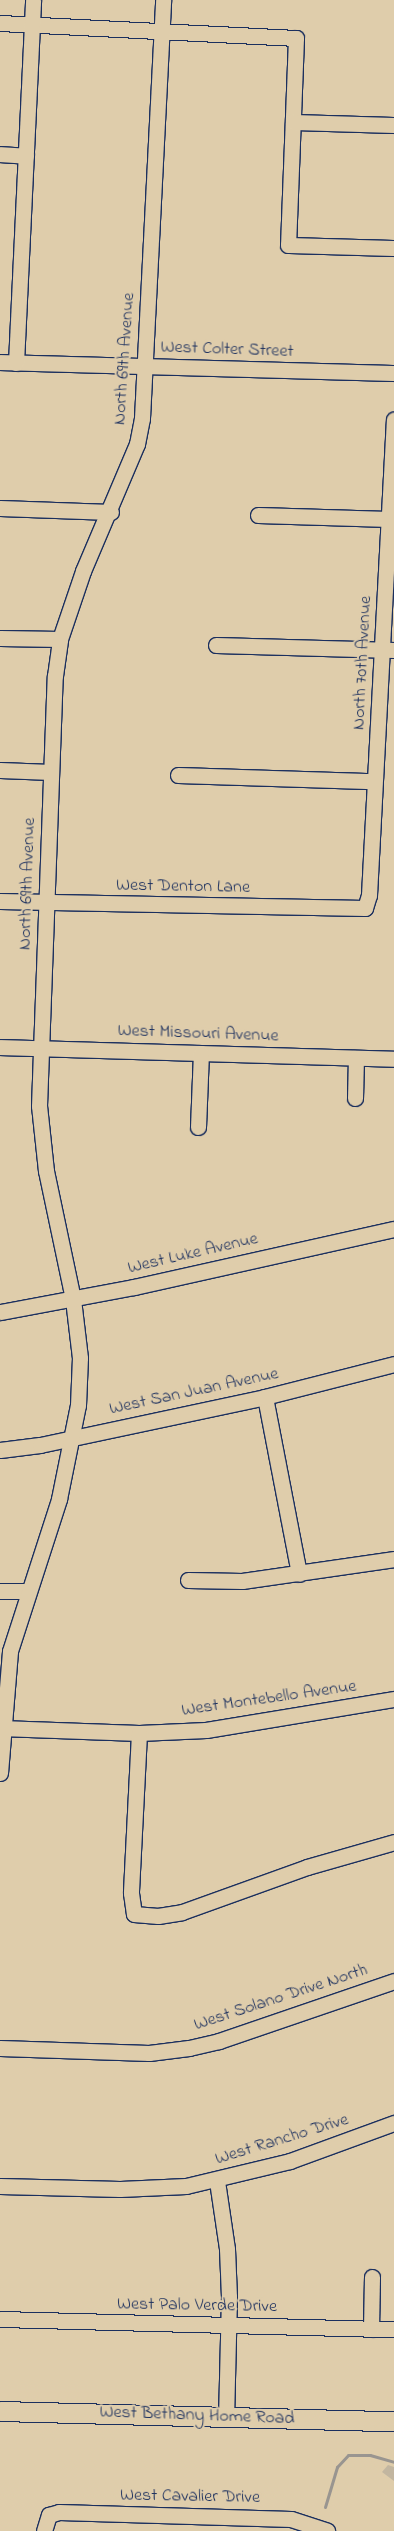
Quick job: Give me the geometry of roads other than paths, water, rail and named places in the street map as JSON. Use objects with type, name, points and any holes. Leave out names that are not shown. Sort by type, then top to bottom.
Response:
[{"type":"main road","name":"West Bethany Home Road","points":[[0,2411],[394,2421]]},
{"type":"street","points":[[16,363],[33,0]]},
{"type":"street","name":"North 69th Avenue","points":[[0,1773],[1,1728],[10,1651],[27,1591],[59,1499],[74,1436],[80,1358],[74,1300],[41,1136],[39,1048],[47,903],[55,676],[60,639],[83,571],[111,512],[137,444],[146,367],[164,0]]},
{"type":"street","points":[[0,23],[296,38],[288,245],[394,248]]},
{"type":"street","points":[[293,122],[394,125]]},
{"type":"street","points":[[0,154],[26,156]]},
{"type":"street","name":"West Colter Street","points":[[0,362],[394,373]]},
{"type":"street","name":"North 70th Avenue","points":[[365,908],[369,895],[374,780],[389,650],[389,519],[394,420]]},
{"type":"street","points":[[0,508],[111,512]]},
{"type":"street","points":[[258,515],[389,519]]},
{"type":"street","points":[[0,638],[60,639]]},
{"type":"street","points":[[216,645],[389,650]]},
{"type":"street","points":[[0,770],[51,772]]},
{"type":"street","points":[[178,775],[374,780]]},
{"type":"street","name":"West Denton Lane","points":[[0,901],[365,908]]},
{"type":"street","name":"West Missouri Avenue","points":[[0,1047],[394,1059]]},
{"type":"street","points":[[198,1127],[201,1053]]},
{"type":"street","points":[[355,1098],[356,1058]]},
{"type":"street","name":"West Luke Avenue","points":[[0,1312],[74,1300],[394,1229]]},
{"type":"street","name":"West San Juan Avenue","points":[[0,1450],[265,1396],[394,1364]]},
{"type":"street","points":[[265,1396],[299,1574]]},
{"type":"street","points":[[188,1580],[242,1581],[299,1574],[394,1558]]},
{"type":"street","points":[[0,1590],[27,1591]]},
{"type":"street","name":"West Montebello Avenue","points":[[1,1728],[139,1733],[206,1730],[394,1698]]},
{"type":"street","points":[[139,1733],[131,1893],[134,1914],[158,1916],[182,1912],[307,1867],[394,1842]]},
{"type":"street","name":"West Solano Drive North","points":[[0,2048],[149,2052],[189,2048],[219,2041],[394,1981]]},
{"type":"street","name":"West Rancho Drive","points":[[0,2186],[157,2189],[217,2181],[290,2161],[394,2123]]},
{"type":"street","points":[[217,2181],[227,2249],[229,2325],[226,2418]]},
{"type":"street","points":[[371,2329],[372,2277]]},
{"type":"street","name":"West Palo Verde Drive","points":[[0,2319],[394,2330]]},
{"type":"street","name":"West Cavalier Drive","points":[[44,2531],[49,2515],[269,2517],[308,2522],[327,2531]]},
{"type":"waterway","points":[[325,2507],[337,2467],[348,2455],[370,2455],[394,2462]]}]
